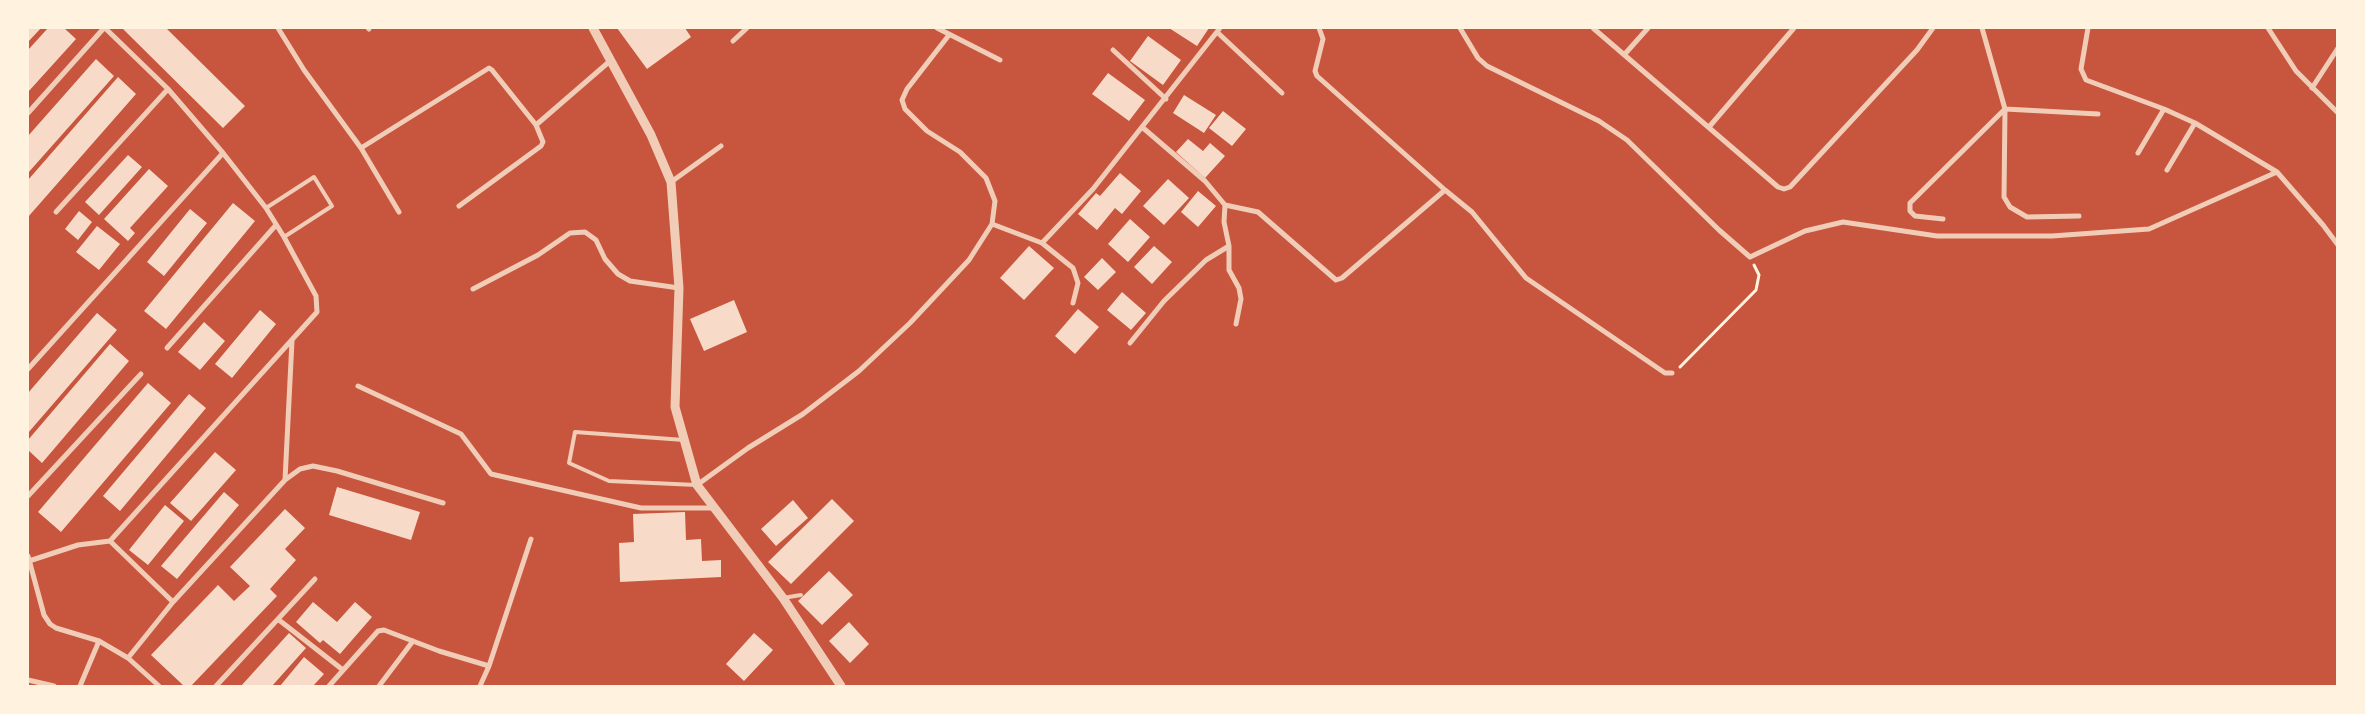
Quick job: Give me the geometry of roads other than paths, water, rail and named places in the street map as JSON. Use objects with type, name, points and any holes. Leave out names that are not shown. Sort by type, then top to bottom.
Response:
[{"type":"street","points":[[28,113],[104,28],[168,89],[223,153],[266,208],[316,296],[318,312],[110,541],[78,545],[28,558],[44,615],[50,624],[56,628],[100,641],[128,658],[159,686]]},
{"type":"street","points":[[278,28],[304,70],[361,148],[399,212]]},
{"type":"street","points":[[593,28],[651,135],[671,182],[679,288],[675,407],[697,485],[783,598],[841,686]]},
{"type":"street","points":[[733,42],[746,28]]},
{"type":"street","points":[[937,28],[1000,60]]},
{"type":"street","points":[[1319,28],[1323,39],[1315,71],[1317,76],[1472,212],[1526,278],[1665,373],[1672,373]]},
{"type":"street","points":[[1460,28],[1478,58],[1487,66],[1599,121],[1627,140],[1719,230],[1750,257],[1805,231],[1843,222],[1937,236],[2061,236],[2149,229],[2278,172]]},
{"type":"street","points":[[1593,28],[1778,186],[1784,189],[1790,187],[1917,50],[1933,28]]},
{"type":"street","points":[[1624,55],[1648,28]]},
{"type":"street","points":[[1709,127],[1794,28]]},
{"type":"street","points":[[1982,28],[2005,109],[2004,197],[2010,207],[2027,217],[2079,216]]},
{"type":"street","points":[[2088,28],[2081,69],[2086,80],[2164,109],[2195,123],[2278,172],[2338,244]]},
{"type":"street","points":[[2268,28],[2296,71],[2338,113]]},
{"type":"street","points":[[1042,243],[1093,190],[1219,30],[1282,93]]},
{"type":"street","points":[[697,485],[748,448],[803,414],[859,371],[910,323],[969,260],[992,224],[995,201],[986,178],[960,152],[927,131],[905,109],[902,100],[907,89],[949,35]]},
{"type":"street","points":[[2312,88],[2338,48]]},
{"type":"street","points":[[1113,50],[1166,99]]},
{"type":"street","points":[[536,126],[610,61]]},
{"type":"street","points":[[361,148],[489,68],[536,126],[542,138],[541,146],[459,206]]},
{"type":"street","points":[[56,212],[168,89]]},
{"type":"street","points":[[1943,219],[1915,216],[1910,211],[1910,203],[2005,109],[2098,114]]},
{"type":"street","points":[[2138,153],[2164,109]]},
{"type":"street","points":[[2167,170],[2195,123]]},
{"type":"street","points":[[1142,127],[1205,180],[1225,205],[1258,212],[1336,280],[1342,278],[1445,190]]},
{"type":"street","points":[[671,182],[721,146]]},
{"type":"street","points":[[28,369],[223,153]]},
{"type":"street","points":[[1225,205],[1224,222],[1229,246],[1229,270],[1240,288],[1241,299],[1236,324]]},
{"type":"street","points":[[992,224],[1042,243],[1072,268],[1078,283],[1073,303]]},
{"type":"street","points":[[167,348],[276,225]]},
{"type":"street","points":[[473,288],[538,255],[570,232],[585,232],[596,240],[605,259],[618,274],[630,281],[679,288]]},
{"type":"street","points":[[1130,343],[1164,301],[1206,260],[1229,246]]},
{"type":"street","points":[[285,480],[292,341]]},
{"type":"street","points":[[28,496],[141,374]]},
{"type":"street","points":[[358,386],[461,434],[490,474],[641,508],[714,508]]},
{"type":"street","points":[[128,658],[174,602],[285,480],[300,469],[313,466],[337,471],[443,502]]},
{"type":"street","points":[[480,686],[489,666],[531,538]]},
{"type":"street","points":[[110,541],[174,602]]},
{"type":"street","points":[[216,686],[315,579]]},
{"type":"street","points":[[279,620],[343,670]]},
{"type":"street","points":[[329,686],[378,631],[384,630],[413,642],[489,666]]},
{"type":"street","points":[[80,686],[100,641]]},
{"type":"street","points":[[379,686],[413,642]]},
{"type":"street","points":[[28,680],[54,686]]},
{"type":"lane","points":[[266,208],[314,177],[332,206],[284,237]]},
{"type":"lane","points":[[684,440],[576,432],[568,463],[609,481],[697,485]]},
{"type":"lane","points":[[783,598],[800,595]]}]
